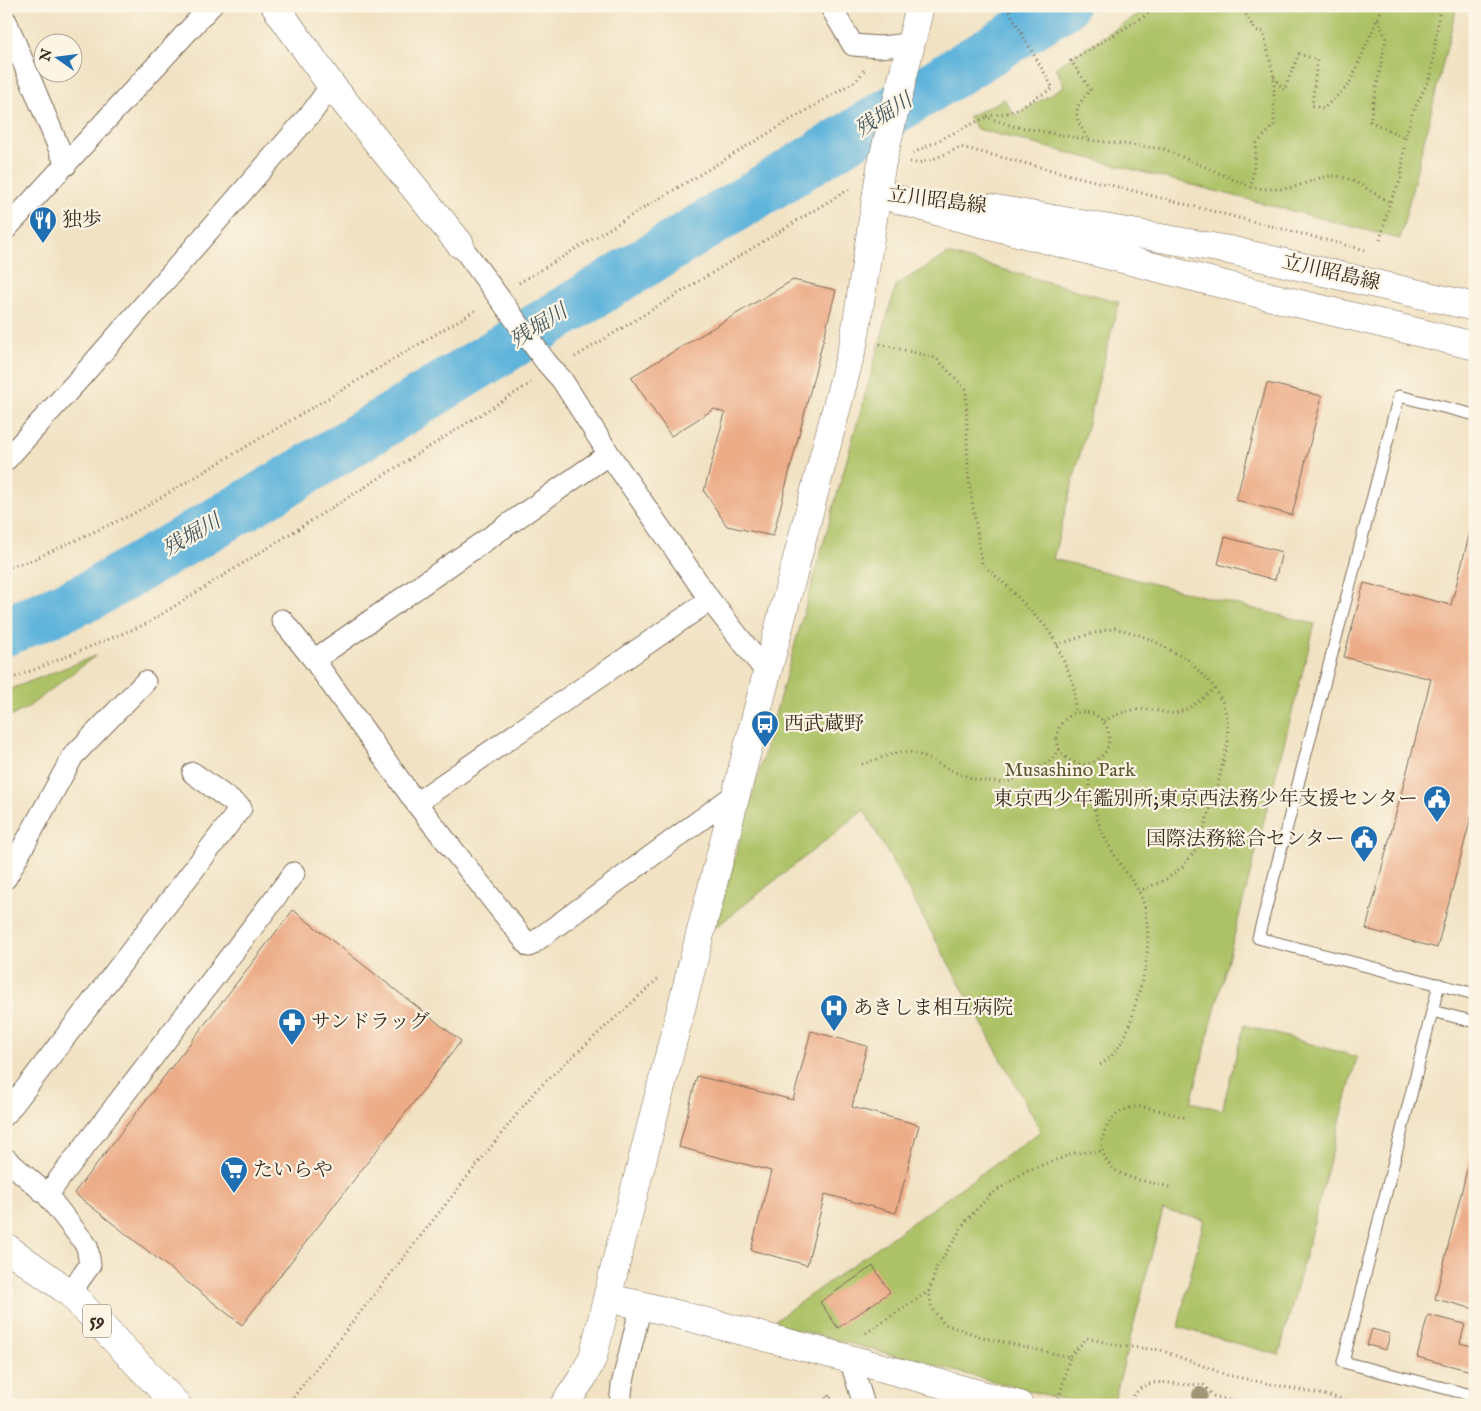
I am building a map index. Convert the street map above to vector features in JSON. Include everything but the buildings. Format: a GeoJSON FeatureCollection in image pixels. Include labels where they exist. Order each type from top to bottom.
{"type":"FeatureCollection","features":[{"type":"Feature","properties":{"kind":"street"},"geometry":{"type":"LineString","coordinates":[[6,229],[211,6]]}},
{"type":"Feature","properties":{"kind":"street"},"geometry":{"type":"LineString","coordinates":[[274,6],[331,85],[460,244],[507,295],[543,370],[562,380],[609,454],[710,600],[767,673]]}},
{"type":"Feature","properties":{"kind":"street"},"geometry":{"type":"LineString","coordinates":[[830,6],[852,45],[909,50]]}},
{"type":"Feature","properties":{"kind":"street"},"geometry":{"type":"LineString","coordinates":[[564,1405],[593,1357],[767,673],[854,341],[909,50],[920,6]]}},
{"type":"Feature","properties":{"kind":"street"},"geometry":{"type":"LineString","coordinates":[[6,21],[66,165]]}},
{"type":"Feature","properties":{"kind":"street"},"geometry":{"type":"LineString","coordinates":[[6,460],[313,111],[331,85]]}},
{"type":"Feature","properties":{"kind":"street","name":"立川昭島線"},"geometry":{"type":"LineString","coordinates":[[887,173],[951,201],[1229,250],[1475,306]]}},
{"type":"Feature","properties":{"kind":"street","name":"立川昭島線"},"geometry":{"type":"LineString","coordinates":[[887,173],[960,217],[1280,300],[1475,346]]}},
{"type":"Feature","properties":{"kind":"street"},"geometry":{"type":"LineString","coordinates":[[314,660],[609,454]]}},
{"type":"Feature","properties":{"kind":"street"},"geometry":{"type":"LineString","coordinates":[[416,803],[710,600]]}},
{"type":"Feature","properties":{"kind":"street"},"geometry":{"type":"LineString","coordinates":[[282,620],[314,660],[416,803],[529,946],[737,793]]}},
{"type":"Feature","properties":{"kind":"street"},"geometry":{"type":"LineString","coordinates":[[6,878],[73,756],[145,682]]}},
{"type":"Feature","properties":{"kind":"street"},"geometry":{"type":"LineString","coordinates":[[6,1114],[241,808],[192,773]]}},
{"type":"Feature","properties":{"kind":"street"},"geometry":{"type":"LineString","coordinates":[[47,1195],[294,872]]}},
{"type":"Feature","properties":{"kind":"street"},"geometry":{"type":"LineString","coordinates":[[6,1159],[47,1195],[87,1246],[90,1265],[70,1293]]}},
{"type":"Feature","properties":{"kind":"street","name":"59"},"geometry":{"type":"LineString","coordinates":[[6,1248],[70,1293],[177,1405]]}},
{"type":"Feature","properties":{"kind":"street"},"geometry":{"type":"LineString","coordinates":[[608,1298],[854,1348],[1019,1405]]}},
{"type":"Feature","properties":{"kind":"street"},"geometry":{"type":"LineString","coordinates":[[620,1405],[622,1385],[641,1305]]}},
{"type":"Feature","properties":{"kind":"street"},"geometry":{"type":"LineString","coordinates":[[854,1348],[864,1405]]}},
{"type":"Feature","properties":{"kind":"lane"},"geometry":{"type":"LineString","coordinates":[[1475,415],[1399,396],[1258,938],[1475,994]]}},
{"type":"Feature","properties":{"kind":"lane"},"geometry":{"type":"LineString","coordinates":[[1439,984],[1343,1362],[1475,1396]]}},
{"type":"Feature","properties":{"kind":"lane"},"geometry":{"type":"LineString","coordinates":[[1432,1011],[1475,1022]]}},
{"type":"Feature","properties":{"kind":"path"},"geometry":{"type":"LineString","coordinates":[[911,154],[986,117],[1017,109],[1053,88],[1006,6]]}},
{"type":"Feature","properties":{"kind":"path"},"geometry":{"type":"LineString","coordinates":[[1089,140],[1077,123],[1077,109],[1083,98],[1091,90],[1071,61],[1161,6]]}},
{"type":"Feature","properties":{"kind":"path"},"geometry":{"type":"LineString","coordinates":[[1241,6],[1255,30],[1263,32],[1274,77],[1274,126],[1257,144],[1251,187]]}},
{"type":"Feature","properties":{"kind":"path"},"geometry":{"type":"LineString","coordinates":[[1274,77],[1284,90],[1300,54],[1317,60],[1312,105],[1323,108],[1349,85],[1383,6]]}},
{"type":"Feature","properties":{"kind":"path"},"geometry":{"type":"LineString","coordinates":[[1380,240],[1390,202],[1401,179],[1405,138],[1412,114],[1431,75],[1440,6]]}},
{"type":"Feature","properties":{"kind":"path"},"geometry":{"type":"LineString","coordinates":[[1378,18],[1386,38],[1370,121],[1405,138]]}},
{"type":"Feature","properties":{"kind":"path"},"geometry":{"type":"LineString","coordinates":[[507,295],[857,80]]}},
{"type":"Feature","properties":{"kind":"path"},"geometry":{"type":"LineString","coordinates":[[986,117],[1013,126],[1089,140],[1164,149],[1251,187],[1265,189],[1288,188],[1322,176],[1340,176],[1390,202]]}},
{"type":"Feature","properties":{"kind":"path"},"geometry":{"type":"LineString","coordinates":[[887,173],[943,155],[961,147],[1366,251]]}},
{"type":"Feature","properties":{"kind":"path"},"geometry":{"type":"LineString","coordinates":[[573,358],[850,188]]}},
{"type":"Feature","properties":{"kind":"path"},"geometry":{"type":"LineString","coordinates":[[6,568],[32,560],[133,514],[480,308]]}},
{"type":"Feature","properties":{"kind":"path"},"geometry":{"type":"LineString","coordinates":[[875,343],[936,358],[966,389],[968,475],[982,564],[1008,587],[1047,628],[1057,645],[1074,685],[1075,713]]}},
{"type":"Feature","properties":{"kind":"path"},"geometry":{"type":"LineString","coordinates":[[6,681],[146,624],[543,370]]}},
{"type":"Feature","properties":{"kind":"path"},"geometry":{"type":"LineString","coordinates":[[1057,645],[1088,634],[1115,628],[1137,634],[1188,660],[1212,684],[1222,701],[1227,717],[1228,741],[1217,788],[1197,848],[1182,867],[1171,876],[1139,890]]}},
{"type":"Feature","properties":{"kind":"path"},"geometry":{"type":"LineString","coordinates":[[1104,721],[1113,715],[1132,710],[1146,709],[1174,713],[1189,707],[1214,689]]}},
{"type":"Feature","properties":{"kind":"path"},"geometry":{"type":"LineString","coordinates":[[1075,713],[1092,713],[1104,721],[1109,732],[1108,749],[1096,762],[1088,765],[1071,762],[1059,749],[1057,741],[1061,723],[1075,713]]}},
{"type":"Feature","properties":{"kind":"path"},"geometry":{"type":"LineString","coordinates":[[862,764],[899,752],[910,752],[977,780],[1006,783],[1040,767],[1053,758],[1059,749]]}},
{"type":"Feature","properties":{"kind":"path"},"geometry":{"type":"LineString","coordinates":[[1088,765],[1088,786],[1097,818],[1110,848],[1139,890],[1145,906],[1149,943],[1147,964],[1130,1026],[1110,1059],[1098,1066]]}},
{"type":"Feature","properties":{"kind":"path"},"geometry":{"type":"LineString","coordinates":[[287,1405],[536,1090],[664,973]]}},
{"type":"Feature","properties":{"kind":"path"},"geometry":{"type":"LineString","coordinates":[[1169,1186],[1118,1173],[1109,1164],[1103,1151],[1102,1136],[1116,1113],[1137,1106],[1187,1118]]}},
{"type":"Feature","properties":{"kind":"path"},"geometry":{"type":"LineString","coordinates":[[854,1348],[928,1291],[937,1267],[966,1220],[990,1195],[1026,1171],[1075,1153],[1103,1151]]}},
{"type":"Feature","properties":{"kind":"path"},"geometry":{"type":"LineString","coordinates":[[928,1291],[932,1309],[944,1324],[985,1338],[1070,1357]]}},
{"type":"Feature","properties":{"kind":"path"},"geometry":{"type":"LineString","coordinates":[[1059,1398],[1070,1357],[1087,1338],[1121,1346],[1160,1350],[1228,1374],[1339,1398],[1357,1405]]}},
{"type":"Feature","properties":{"kind":"path"},"geometry":{"type":"LineString","coordinates":[[1129,1405],[1136,1390],[1144,1385],[1155,1382],[1167,1382],[1192,1386],[1203,1384],[1213,1396],[1249,1405]]}},
{"type":"Feature","properties":{"kind":"green space"},"geometry":{"type":"Polygon","coordinates":[[[1151,6],[1457,6],[1400,239],[977,129],[968,117],[1004,99],[1015,116],[1064,86],[1056,67],[1151,6]]]}},
{"type":"Feature","properties":{"kind":"green space","name":"Musashino Park"},"geometry":{"type":"Polygon","coordinates":[[[948,254],[1119,302],[1053,559],[1315,624],[1191,1102],[1222,1110],[1244,1025],[1357,1057],[1279,1355],[1178,1327],[1204,1220],[1163,1210],[1113,1405],[1084,1405],[771,1323],[1041,1131],[864,810],[715,928],[896,285],[948,254]]]}},
{"type":"Feature","properties":{"kind":"green space"},"geometry":{"type":"Polygon","coordinates":[[[95,656],[27,708],[6,719],[6,691],[95,656]]]}},
{"type":"Feature","properties":{"kind":"waterway","name":"残堀川"},"geometry":{"type":"LineString","coordinates":[[6,631],[89,596],[293,478],[1063,6]]}},
{"type":"Feature","properties":{"kind":"place","name":"独歩"},"geometry":{"type":"Point","coordinates":[43,244]}},
{"type":"Feature","properties":{"kind":"place","name":"西武蔵野"},"geometry":{"type":"Point","coordinates":[765,748]}},
{"type":"Feature","properties":{"kind":"place","name":"東京西少年鑑別所;東京西法務少年支援センター"},"geometry":{"type":"Point","coordinates":[1437,823]}},
{"type":"Feature","properties":{"kind":"place","name":"国際法務総合センター"},"geometry":{"type":"Point","coordinates":[1364,863]}},
{"type":"Feature","properties":{"kind":"place","name":"あきしま相互病院"},"geometry":{"type":"Point","coordinates":[834,1032]}},
{"type":"Feature","properties":{"kind":"place","name":"サンドラッグ"},"geometry":{"type":"Point","coordinates":[292,1046]}},
{"type":"Feature","properties":{"kind":"place","name":"たいらや"},"geometry":{"type":"Point","coordinates":[234,1194]}}]}
